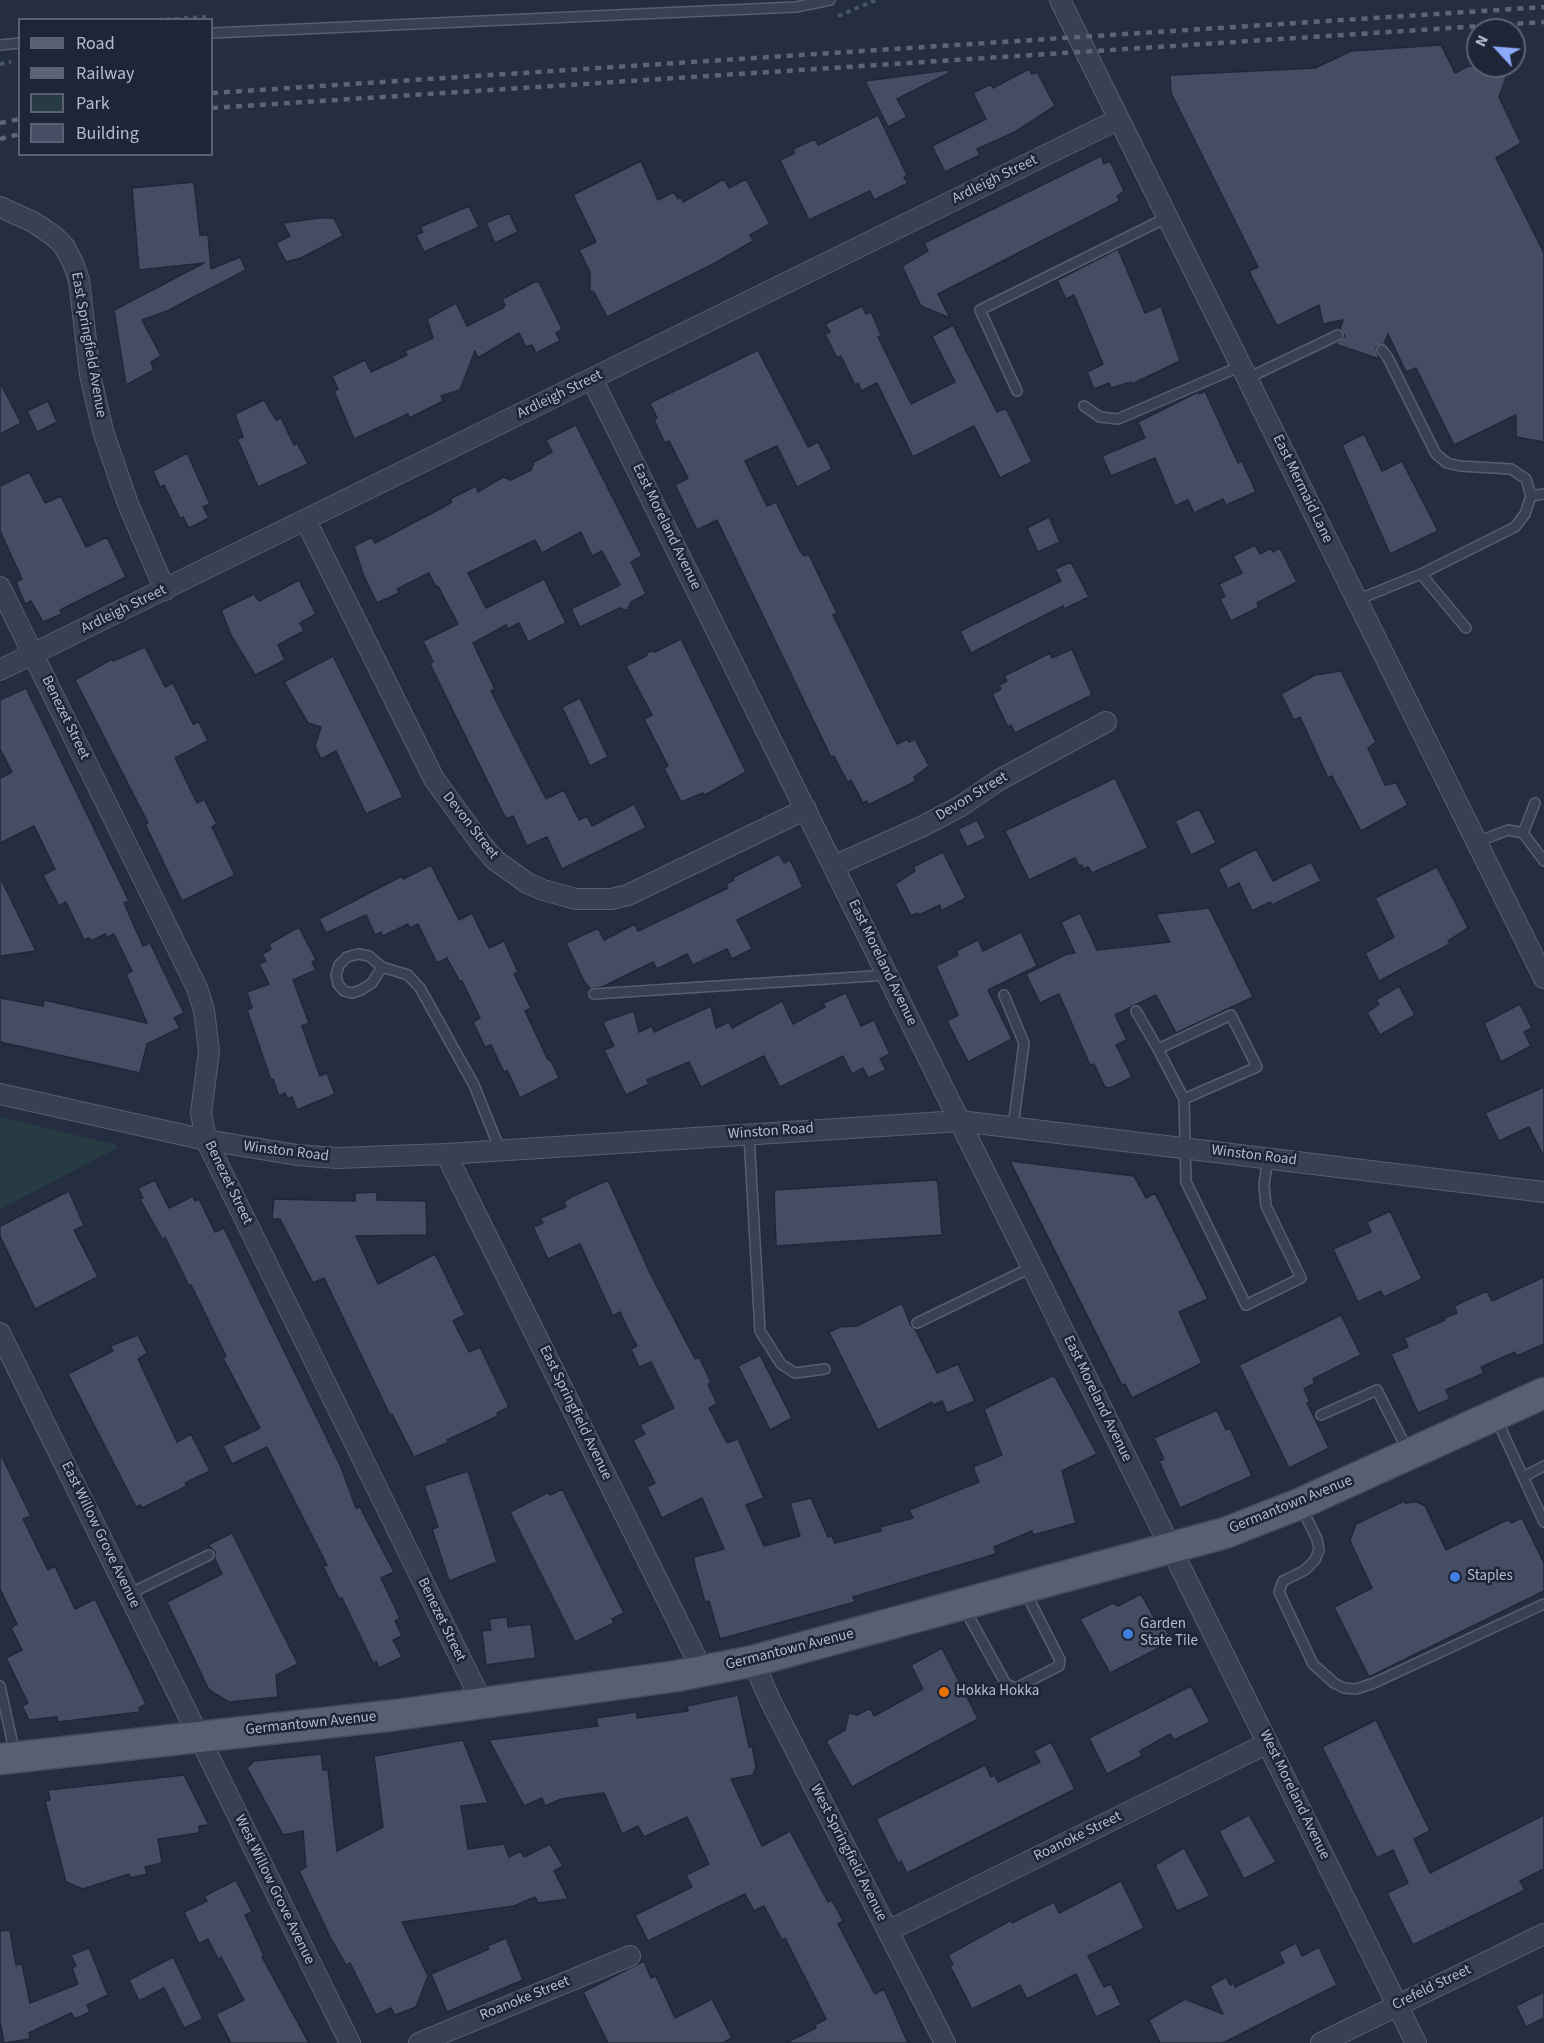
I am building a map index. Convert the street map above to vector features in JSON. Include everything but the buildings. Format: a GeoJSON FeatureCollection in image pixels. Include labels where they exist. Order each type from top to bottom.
{"type":"FeatureCollection","features":[{"type":"Feature","properties":{"kind":"main road","name":"Germantown Avenue"},"geometry":{"type":"LineString","coordinates":[[8,1758],[482,1702],[703,1672],[753,1661],[1225,1533],[1299,1504],[1544,1393]]}},
{"type":"Feature","properties":{"kind":"street","name":"East Mermaid Lane"},"geometry":{"type":"LineString","coordinates":[[1060,0],[1544,978]]}},
{"type":"Feature","properties":{"kind":"street","name":"Ardleigh Street"},"geometry":{"type":"LineString","coordinates":[[0,670],[1119,119]]}},
{"type":"Feature","properties":{"kind":"street","name":"East Springfield Avenue"},"geometry":{"type":"LineString","coordinates":[[0,207],[25,218],[54,236],[64,246],[73,263],[79,280],[90,375],[103,431],[128,504],[165,590]]}},
{"type":"Feature","properties":{"kind":"street","name":"East Moreland Avenue"},"geometry":{"type":"LineString","coordinates":[[592,379],[1170,1547]]}},
{"type":"Feature","properties":{"kind":"street","name":"Devon Street"},"geometry":{"type":"LineString","coordinates":[[306,521],[439,786],[459,817],[495,860],[527,883],[576,899],[611,899],[628,895],[806,809]]}},
{"type":"Feature","properties":{"kind":"street","name":"Benezet Street"},"geometry":{"type":"LineString","coordinates":[[0,587],[197,988],[204,1010],[209,1051],[201,1113],[206,1140],[482,1702]]}},
{"type":"Feature","properties":{"kind":"street","name":"Devon Street"},"geometry":{"type":"LineString","coordinates":[[834,866],[923,826],[961,806],[999,780],[1106,722]]}},
{"type":"Feature","properties":{"kind":"street","name":"Winston Road"},"geometry":{"type":"LineString","coordinates":[[0,1094],[206,1140],[288,1154],[337,1158],[446,1154],[960,1121],[1544,1192]]}},
{"type":"Feature","properties":{"kind":"street","name":"East Springfield Avenue"},"geometry":{"type":"LineString","coordinates":[[446,1154],[703,1672]]}},
{"type":"Feature","properties":{"kind":"street","name":"East Willow Grove Avenue"},"geometry":{"type":"LineString","coordinates":[[0,1333],[198,1737]]}},
{"type":"Feature","properties":{"kind":"street","name":"West Moreland Avenue"},"geometry":{"type":"LineString","coordinates":[[1170,1547],[1416,2043]]}},
{"type":"Feature","properties":{"kind":"street","name":"West Springfield Avenue"},"geometry":{"type":"LineString","coordinates":[[753,1661],[766,1692],[945,2043]]}},
{"type":"Feature","properties":{"kind":"street","name":"West Willow Grove Avenue"},"geometry":{"type":"LineString","coordinates":[[198,1737],[350,2043]]}},
{"type":"Feature","properties":{"kind":"street","name":"Roanoke Street"},"geometry":{"type":"LineString","coordinates":[[888,1931],[1268,1743]]}},
{"type":"Feature","properties":{"kind":"street","name":"Crefeld Street"},"geometry":{"type":"LineString","coordinates":[[1321,2043],[1544,1934]]}},
{"type":"Feature","properties":{"kind":"street","name":"Roanoke Street"},"geometry":{"type":"LineString","coordinates":[[419,2043],[630,1956]]}},
{"type":"Feature","properties":{"kind":"lane"},"geometry":{"type":"LineString","coordinates":[[213,33],[796,7],[830,0]]}},
{"type":"Feature","properties":{"kind":"lane"},"geometry":{"type":"LineString","coordinates":[[0,45],[18,43]]}},
{"type":"Feature","properties":{"kind":"lane"},"geometry":{"type":"LineString","coordinates":[[1017,391],[980,310],[1168,217]]}},
{"type":"Feature","properties":{"kind":"lane"},"geometry":{"type":"LineString","coordinates":[[1084,406],[1101,417],[1118,419],[1338,335]]}},
{"type":"Feature","properties":{"kind":"lane"},"geometry":{"type":"LineString","coordinates":[[1357,600],[1421,574],[1515,527],[1525,514],[1531,496],[1526,479],[1511,469],[1460,466],[1447,463],[1436,454],[1382,350]]}},
{"type":"Feature","properties":{"kind":"lane"},"geometry":{"type":"LineString","coordinates":[[1531,496],[1544,494]]}},
{"type":"Feature","properties":{"kind":"lane"},"geometry":{"type":"LineString","coordinates":[[1421,574],[1466,628]]}},
{"type":"Feature","properties":{"kind":"lane"},"geometry":{"type":"LineString","coordinates":[[1523,833],[1535,803]]}},
{"type":"Feature","properties":{"kind":"lane"},"geometry":{"type":"LineString","coordinates":[[1477,842],[1508,830],[1523,833],[1544,861]]}},
{"type":"Feature","properties":{"kind":"lane"},"geometry":{"type":"LineString","coordinates":[[382,967],[372,983],[361,990],[352,993],[344,991],[338,984],[336,975],[339,965],[347,957],[358,954],[369,956],[382,967],[408,975],[420,988],[474,1085],[500,1150]]}},
{"type":"Feature","properties":{"kind":"lane"},"geometry":{"type":"LineString","coordinates":[[594,994],[888,975]]}},
{"type":"Feature","properties":{"kind":"lane"},"geometry":{"type":"LineString","coordinates":[[1004,995],[1024,1042],[1013,1126]]}},
{"type":"Feature","properties":{"kind":"lane"},"geometry":{"type":"LineString","coordinates":[[1136,1011],[1184,1099],[1184,1171],[1190,1193],[1246,1305],[1301,1278],[1266,1206],[1264,1183],[1268,1158]]}},
{"type":"Feature","properties":{"kind":"lane"},"geometry":{"type":"LineString","coordinates":[[1158,1049],[1231,1015],[1257,1067],[1184,1099]]}},
{"type":"Feature","properties":{"kind":"lane"},"geometry":{"type":"LineString","coordinates":[[749,1134],[760,1331],[781,1364],[795,1372],[825,1369]]}},
{"type":"Feature","properties":{"kind":"lane"},"geometry":{"type":"LineString","coordinates":[[917,1323],[1032,1266]]}},
{"type":"Feature","properties":{"kind":"lane"},"geometry":{"type":"LineString","coordinates":[[1321,1415],[1377,1390],[1409,1454]]}},
{"type":"Feature","properties":{"kind":"lane"},"geometry":{"type":"LineString","coordinates":[[1494,1415],[1544,1522]]}},
{"type":"Feature","properties":{"kind":"lane"},"geometry":{"type":"LineString","coordinates":[[1523,1477],[1544,1466]]}},
{"type":"Feature","properties":{"kind":"lane"},"geometry":{"type":"LineString","coordinates":[[1299,1504],[1317,1539],[1319,1550],[1305,1570],[1283,1581],[1279,1592],[1313,1664],[1334,1683],[1344,1688],[1356,1689],[1374,1683],[1544,1604]]}},
{"type":"Feature","properties":{"kind":"lane"},"geometry":{"type":"LineString","coordinates":[[129,1594],[209,1555]]}},
{"type":"Feature","properties":{"kind":"lane"},"geometry":{"type":"LineString","coordinates":[[962,1605],[1006,1684],[1016,1688],[1059,1666],[1060,1660],[1023,1588]]}},
{"type":"Feature","properties":{"kind":"lane"},"geometry":{"type":"LineString","coordinates":[[0,1686],[8,1758]]}},
{"type":"Feature","properties":{"kind":"green space"},"geometry":{"type":"Polygon","coordinates":[[[0,1117],[117,1145],[117,1148],[0,1209],[0,1117]]]}},
{"type":"Feature","properties":{"kind":"railway"},"geometry":{"type":"LineString","coordinates":[[213,93],[1544,7]]}},
{"type":"Feature","properties":{"kind":"railway"},"geometry":{"type":"LineString","coordinates":[[213,108],[1544,22]]}},
{"type":"Feature","properties":{"kind":"railway"},"geometry":{"type":"LineString","coordinates":[[0,123],[18,119]]}},
{"type":"Feature","properties":{"kind":"railway"},"geometry":{"type":"LineString","coordinates":[[0,139],[18,134]]}},
{"type":"Feature","properties":{"kind":"place","name":"Staples"},"geometry":{"type":"Point","coordinates":[1455,1577]}},
{"type":"Feature","properties":{"kind":"place","name":"Garden State Tile"},"geometry":{"type":"Point","coordinates":[1128,1634]}},
{"type":"Feature","properties":{"kind":"place","name":"Hokka Hokka"},"geometry":{"type":"Point","coordinates":[944,1692]}}]}
